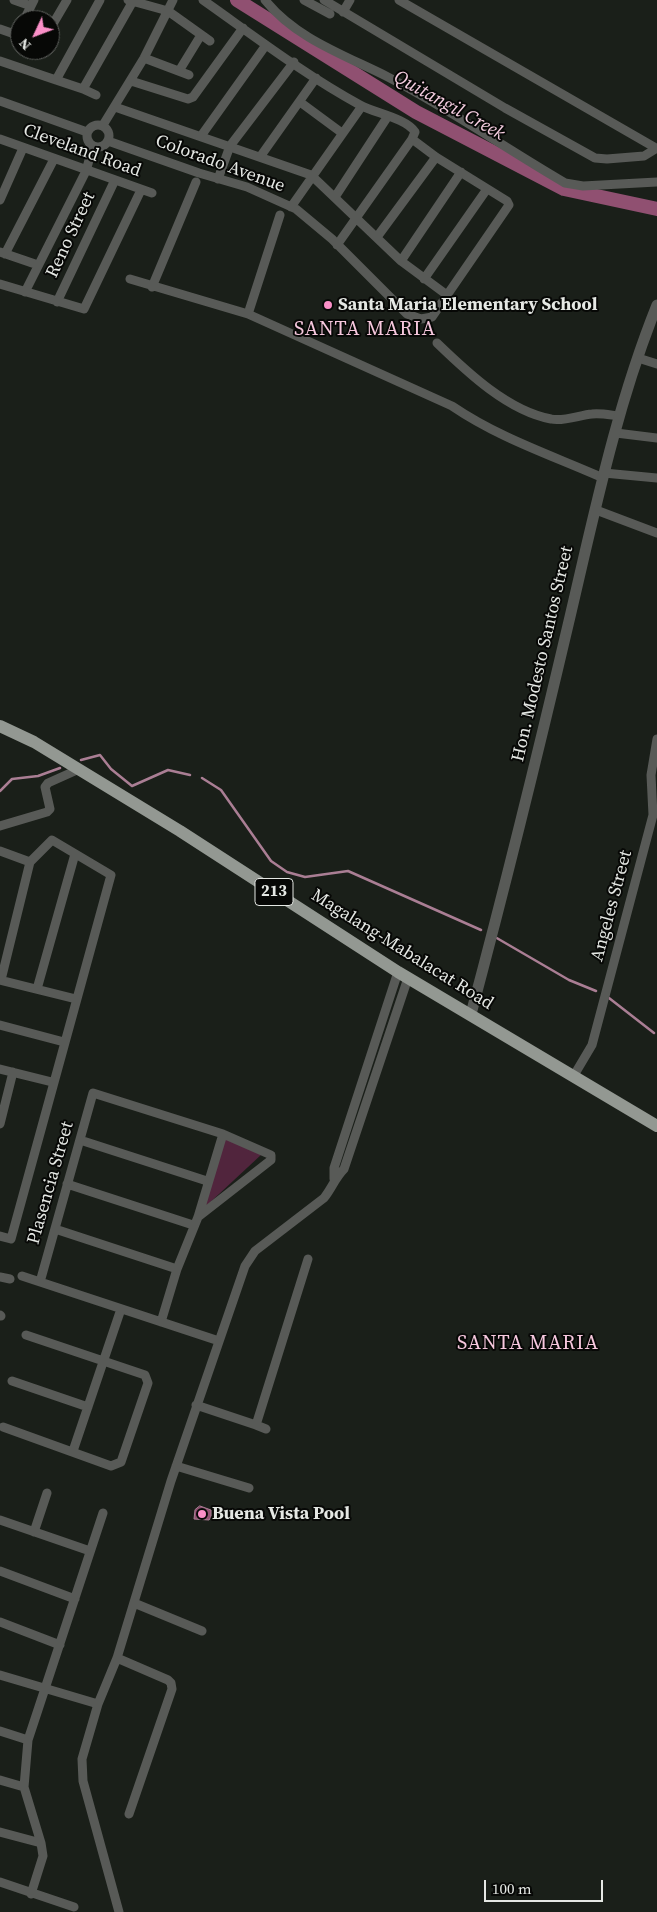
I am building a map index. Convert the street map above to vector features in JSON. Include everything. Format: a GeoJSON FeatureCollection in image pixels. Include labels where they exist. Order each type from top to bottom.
{"type":"FeatureCollection","features":[{"type":"Feature","properties":{"kind":"main road","name":"Magalang-Mabalacat Road"},"geometry":{"type":"LineString","coordinates":[[0,726],[34,742],[77,770],[180,831],[403,975],[657,1126]]}},
{"type":"Feature","properties":{"kind":"street"},"geometry":{"type":"LineString","coordinates":[[14,0],[33,3]]}},
{"type":"Feature","properties":{"kind":"street"},"geometry":{"type":"LineString","coordinates":[[60,12],[67,0]]}},
{"type":"Feature","properties":{"kind":"street"},"geometry":{"type":"LineString","coordinates":[[56,80],[100,0]]}},
{"type":"Feature","properties":{"kind":"street"},"geometry":{"type":"LineString","coordinates":[[103,126],[144,58],[173,0]]}},
{"type":"Feature","properties":{"kind":"street"},"geometry":{"type":"LineString","coordinates":[[203,0],[316,78],[362,106],[388,116],[412,128],[415,132],[412,139],[337,245]]}},
{"type":"Feature","properties":{"kind":"street"},"geometry":{"type":"LineString","coordinates":[[265,0],[282,17],[336,54],[386,76],[565,183],[583,186],[657,182]]}},
{"type":"Feature","properties":{"kind":"street"},"geometry":{"type":"LineString","coordinates":[[304,0],[330,14]]}},
{"type":"Feature","properties":{"kind":"street"},"geometry":{"type":"LineString","coordinates":[[324,0],[595,158],[644,156],[657,148],[399,0]]}},
{"type":"Feature","properties":{"kind":"street"},"geometry":{"type":"LineString","coordinates":[[343,12],[350,0]]}},
{"type":"Feature","properties":{"kind":"street"},"geometry":{"type":"LineString","coordinates":[[83,90],[130,1],[168,11],[210,41]]}},
{"type":"Feature","properties":{"kind":"street"},"geometry":{"type":"LineString","coordinates":[[130,81],[188,99],[194,97],[242,28]]}},
{"type":"Feature","properties":{"kind":"street"},"geometry":{"type":"LineString","coordinates":[[179,71],[201,35]]}},
{"type":"Feature","properties":{"kind":"street"},"geometry":{"type":"LineString","coordinates":[[201,136],[266,45]]}},
{"type":"Feature","properties":{"kind":"street"},"geometry":{"type":"LineString","coordinates":[[144,58],[189,74]]}},
{"type":"Feature","properties":{"kind":"street"},"geometry":{"type":"LineString","coordinates":[[0,61],[96,95]]}},
{"type":"Feature","properties":{"kind":"street"},"geometry":{"type":"LineString","coordinates":[[218,179],[230,146],[294,62]]}},
{"type":"Feature","properties":{"kind":"street"},"geometry":{"type":"LineString","coordinates":[[260,157],[316,78]]}},
{"type":"Feature","properties":{"kind":"street"},"geometry":{"type":"LineString","coordinates":[[0,101],[87,132]]}},
{"type":"Feature","properties":{"kind":"street"},"geometry":{"type":"LineString","coordinates":[[300,102],[342,133]]}},
{"type":"Feature","properties":{"kind":"street"},"geometry":{"type":"LineString","coordinates":[[291,207],[362,106]]}},
{"type":"Feature","properties":{"kind":"street"},"geometry":{"type":"LineString","coordinates":[[116,107],[312,175],[358,217],[401,261],[447,295],[509,205],[507,201],[436,157],[412,139]]}},
{"type":"Feature","properties":{"kind":"street"},"geometry":{"type":"LineString","coordinates":[[334,197],[388,116]]}},
{"type":"Feature","properties":{"kind":"street"},"geometry":{"type":"LineString","coordinates":[[97,124],[103,126],[110,135],[108,141],[104,146],[93,146],[87,140],[87,132],[90,127],[97,124]]}},
{"type":"Feature","properties":{"kind":"street","name":"Cleveland Road"},"geometry":{"type":"LineString","coordinates":[[0,139],[114,182],[152,193]]}},
{"type":"Feature","properties":{"kind":"street","name":"Colorado Avenue"},"geometry":{"type":"LineString","coordinates":[[108,141],[218,179],[247,187],[291,207],[311,221],[407,314],[421,319],[432,317],[447,295]]}},
{"type":"Feature","properties":{"kind":"street"},"geometry":{"type":"LineString","coordinates":[[25,292],[86,171],[93,146]]}},
{"type":"Feature","properties":{"kind":"street"},"geometry":{"type":"LineString","coordinates":[[0,200],[23,148]]}},
{"type":"Feature","properties":{"kind":"street"},"geometry":{"type":"LineString","coordinates":[[377,237],[436,157]]}},
{"type":"Feature","properties":{"kind":"street"},"geometry":{"type":"LineString","coordinates":[[38,265],[3,253],[54,159]]}},
{"type":"Feature","properties":{"kind":"street"},"geometry":{"type":"LineString","coordinates":[[401,261],[461,172]]}},
{"type":"Feature","properties":{"kind":"street","name":"Reno Street"},"geometry":{"type":"LineString","coordinates":[[57,302],[114,182]]}},
{"type":"Feature","properties":{"kind":"street"},"geometry":{"type":"LineString","coordinates":[[152,287],[196,182]]}},
{"type":"Feature","properties":{"kind":"street"},"geometry":{"type":"LineString","coordinates":[[424,279],[487,189]]}},
{"type":"Feature","properties":{"kind":"street"},"geometry":{"type":"LineString","coordinates":[[0,284],[84,309],[141,190]]}},
{"type":"Feature","properties":{"kind":"street"},"geometry":{"type":"LineString","coordinates":[[248,314],[280,215]]}},
{"type":"Feature","properties":{"kind":"street"},"geometry":{"type":"LineString","coordinates":[[130,279],[152,287],[210,301],[248,314],[452,406],[500,435],[604,475],[657,478]]}},
{"type":"Feature","properties":{"kind":"street","name":"Hon. Modesto Santos Street"},"geometry":{"type":"LineString","coordinates":[[471,1014],[532,780],[619,416],[657,305]]}},
{"type":"Feature","properties":{"kind":"street"},"geometry":{"type":"LineString","coordinates":[[438,343],[469,374],[493,392],[533,413],[552,420],[595,414],[619,416]]}},
{"type":"Feature","properties":{"kind":"street"},"geometry":{"type":"LineString","coordinates":[[638,358],[657,364]]}},
{"type":"Feature","properties":{"kind":"street"},"geometry":{"type":"LineString","coordinates":[[616,432],[657,438]]}},
{"type":"Feature","properties":{"kind":"street"},"geometry":{"type":"LineString","coordinates":[[596,510],[657,533]]}},
{"type":"Feature","properties":{"kind":"street","name":"Angeles Street"},"geometry":{"type":"LineString","coordinates":[[573,1077],[592,1045],[653,816],[651,775],[657,738]]}},
{"type":"Feature","properties":{"kind":"street"},"geometry":{"type":"LineString","coordinates":[[0,826],[47,812],[50,809],[45,787],[48,782],[77,770]]}},
{"type":"Feature","properties":{"kind":"street"},"geometry":{"type":"LineString","coordinates":[[0,1236],[11,1239],[52,1082],[64,1042],[111,875],[52,840],[30,862],[0,980],[76,999]]}},
{"type":"Feature","properties":{"kind":"street"},"geometry":{"type":"LineString","coordinates":[[0,851],[30,862]]}},
{"type":"Feature","properties":{"kind":"street"},"geometry":{"type":"LineString","coordinates":[[36,989],[75,854]]}},
{"type":"Feature","properties":{"kind":"street"},"geometry":{"type":"LineString","coordinates":[[118,1912],[83,1781],[82,1759],[98,1704],[117,1658],[176,1466],[249,1258],[324,1198],[330,1190],[334,1179],[334,1168],[393,989],[403,975]]}},
{"type":"Feature","properties":{"kind":"street"},"geometry":{"type":"LineString","coordinates":[[334,1179],[344,1169],[403,993],[403,975]]}},
{"type":"Feature","properties":{"kind":"street"},"geometry":{"type":"LineString","coordinates":[[393,989],[403,993]]}},
{"type":"Feature","properties":{"kind":"street"},"geometry":{"type":"LineString","coordinates":[[0,1025],[64,1042]]}},
{"type":"Feature","properties":{"kind":"street"},"geometry":{"type":"LineString","coordinates":[[0,1069],[52,1082]]}},
{"type":"Feature","properties":{"kind":"street"},"geometry":{"type":"LineString","coordinates":[[0,1124],[14,1072]]}},
{"type":"Feature","properties":{"kind":"street","name":"Plasencia Street"},"geometry":{"type":"LineString","coordinates":[[40,1282],[93,1093],[223,1134]]}},
{"type":"Feature","properties":{"kind":"street"},"geometry":{"type":"LineString","coordinates":[[161,1322],[193,1225],[198,1216],[207,1181],[223,1134],[269,1152],[272,1158],[198,1216]]}},
{"type":"Feature","properties":{"kind":"street"},"geometry":{"type":"LineString","coordinates":[[80,1140],[207,1181]]}},
{"type":"Feature","properties":{"kind":"street"},"geometry":{"type":"LineString","coordinates":[[67,1184],[193,1225]]}},
{"type":"Feature","properties":{"kind":"street"},"geometry":{"type":"LineString","coordinates":[[55,1229],[178,1269]]}},
{"type":"Feature","properties":{"kind":"street"},"geometry":{"type":"LineString","coordinates":[[256,1425],[308,1259]]}},
{"type":"Feature","properties":{"kind":"street"},"geometry":{"type":"LineString","coordinates":[[22,1276],[219,1341]]}},
{"type":"Feature","properties":{"kind":"street"},"geometry":{"type":"LineString","coordinates":[[0,1277],[10,1279]]}},
{"type":"Feature","properties":{"kind":"street"},"geometry":{"type":"LineString","coordinates":[[73,1451],[121,1309]]}},
{"type":"Feature","properties":{"kind":"street"},"geometry":{"type":"LineString","coordinates":[[3,1427],[111,1466],[121,1462],[148,1378],[145,1375],[26,1335]]}},
{"type":"Feature","properties":{"kind":"street"},"geometry":{"type":"LineString","coordinates":[[12,1381],[88,1407]]}},
{"type":"Feature","properties":{"kind":"street"},"geometry":{"type":"LineString","coordinates":[[196,1406],[266,1429]]}},
{"type":"Feature","properties":{"kind":"street"},"geometry":{"type":"LineString","coordinates":[[176,1466],[248,1488]]}},
{"type":"Feature","properties":{"kind":"street"},"geometry":{"type":"LineString","coordinates":[[34,1532],[48,1494]]}},
{"type":"Feature","properties":{"kind":"street"},"geometry":{"type":"LineString","coordinates":[[31,1894],[43,1856],[41,1843],[24,1787],[28,1740],[103,1513]]}},
{"type":"Feature","properties":{"kind":"street"},"geometry":{"type":"LineString","coordinates":[[0,1520],[90,1551]]}},
{"type":"Feature","properties":{"kind":"street"},"geometry":{"type":"LineString","coordinates":[[0,1571],[75,1599]]}},
{"type":"Feature","properties":{"kind":"street"},"geometry":{"type":"LineString","coordinates":[[134,1603],[202,1631]]}},
{"type":"Feature","properties":{"kind":"street"},"geometry":{"type":"LineString","coordinates":[[0,1622],[60,1645]]}},
{"type":"Feature","properties":{"kind":"street"},"geometry":{"type":"LineString","coordinates":[[117,1658],[168,1680],[171,1683],[172,1689],[129,1814]]}},
{"type":"Feature","properties":{"kind":"street"},"geometry":{"type":"LineString","coordinates":[[0,1675],[98,1704]]}},
{"type":"Feature","properties":{"kind":"street"},"geometry":{"type":"LineString","coordinates":[[0,1731],[28,1740]]}},
{"type":"Feature","properties":{"kind":"street"},"geometry":{"type":"LineString","coordinates":[[0,1780],[24,1787]]}},
{"type":"Feature","properties":{"kind":"street"},"geometry":{"type":"LineString","coordinates":[[0,1832],[41,1843]]}},
{"type":"Feature","properties":{"kind":"street"},"geometry":{"type":"LineString","coordinates":[[0,1882],[74,1907]]}},
{"type":"Feature","properties":{"kind":"shaded area"},"geometry":{"type":"Polygon","coordinates":[[[225,1139],[262,1154],[204,1208],[225,1139]]]}},
{"type":"Feature","properties":{"kind":"shaded area","name":"Buena Vista Pool"},"geometry":{"type":"Polygon","coordinates":[[[200,1506],[211,1510],[209,1520],[194,1519],[195,1510],[200,1506]]]}},
{"type":"Feature","properties":{"kind":"waterway","name":"Quitangil Creek"},"geometry":{"type":"LineString","coordinates":[[237,0],[416,112],[564,189],[657,209]]}},
{"type":"Feature","properties":{"kind":"waterway"},"geometry":{"type":"LineString","coordinates":[[81,760],[100,755],[111,769],[132,786],[168,770],[190,775]]}},
{"type":"Feature","properties":{"kind":"waterway"},"geometry":{"type":"LineString","coordinates":[[0,791],[12,779],[38,776],[60,768]]}},
{"type":"Feature","properties":{"kind":"waterway"},"geometry":{"type":"LineString","coordinates":[[202,778],[221,790],[271,861],[287,872],[305,877],[348,871],[481,930]]}},
{"type":"Feature","properties":{"kind":"waterway"},"geometry":{"type":"LineString","coordinates":[[495,937],[569,980],[596,991]]}},
{"type":"Feature","properties":{"kind":"waterway"},"geometry":{"type":"LineString","coordinates":[[609,998],[654,1033]]}},
{"type":"Feature","properties":{"kind":"place","name":"Santa Maria Elementary School"},"geometry":{"type":"Point","coordinates":[328,305]}},
{"type":"Feature","properties":{"kind":"place","name":"Buena Vista Pool"},"geometry":{"type":"Point","coordinates":[202,1514]}},
{"type":"Feature","properties":{"kind":"district","name":"SANTA MARIA"},"geometry":{"type":"Point","coordinates":[365,330]}},
{"type":"Feature","properties":{"kind":"district","name":"SANTA MARIA"},"geometry":{"type":"Point","coordinates":[528,1344]}}]}
